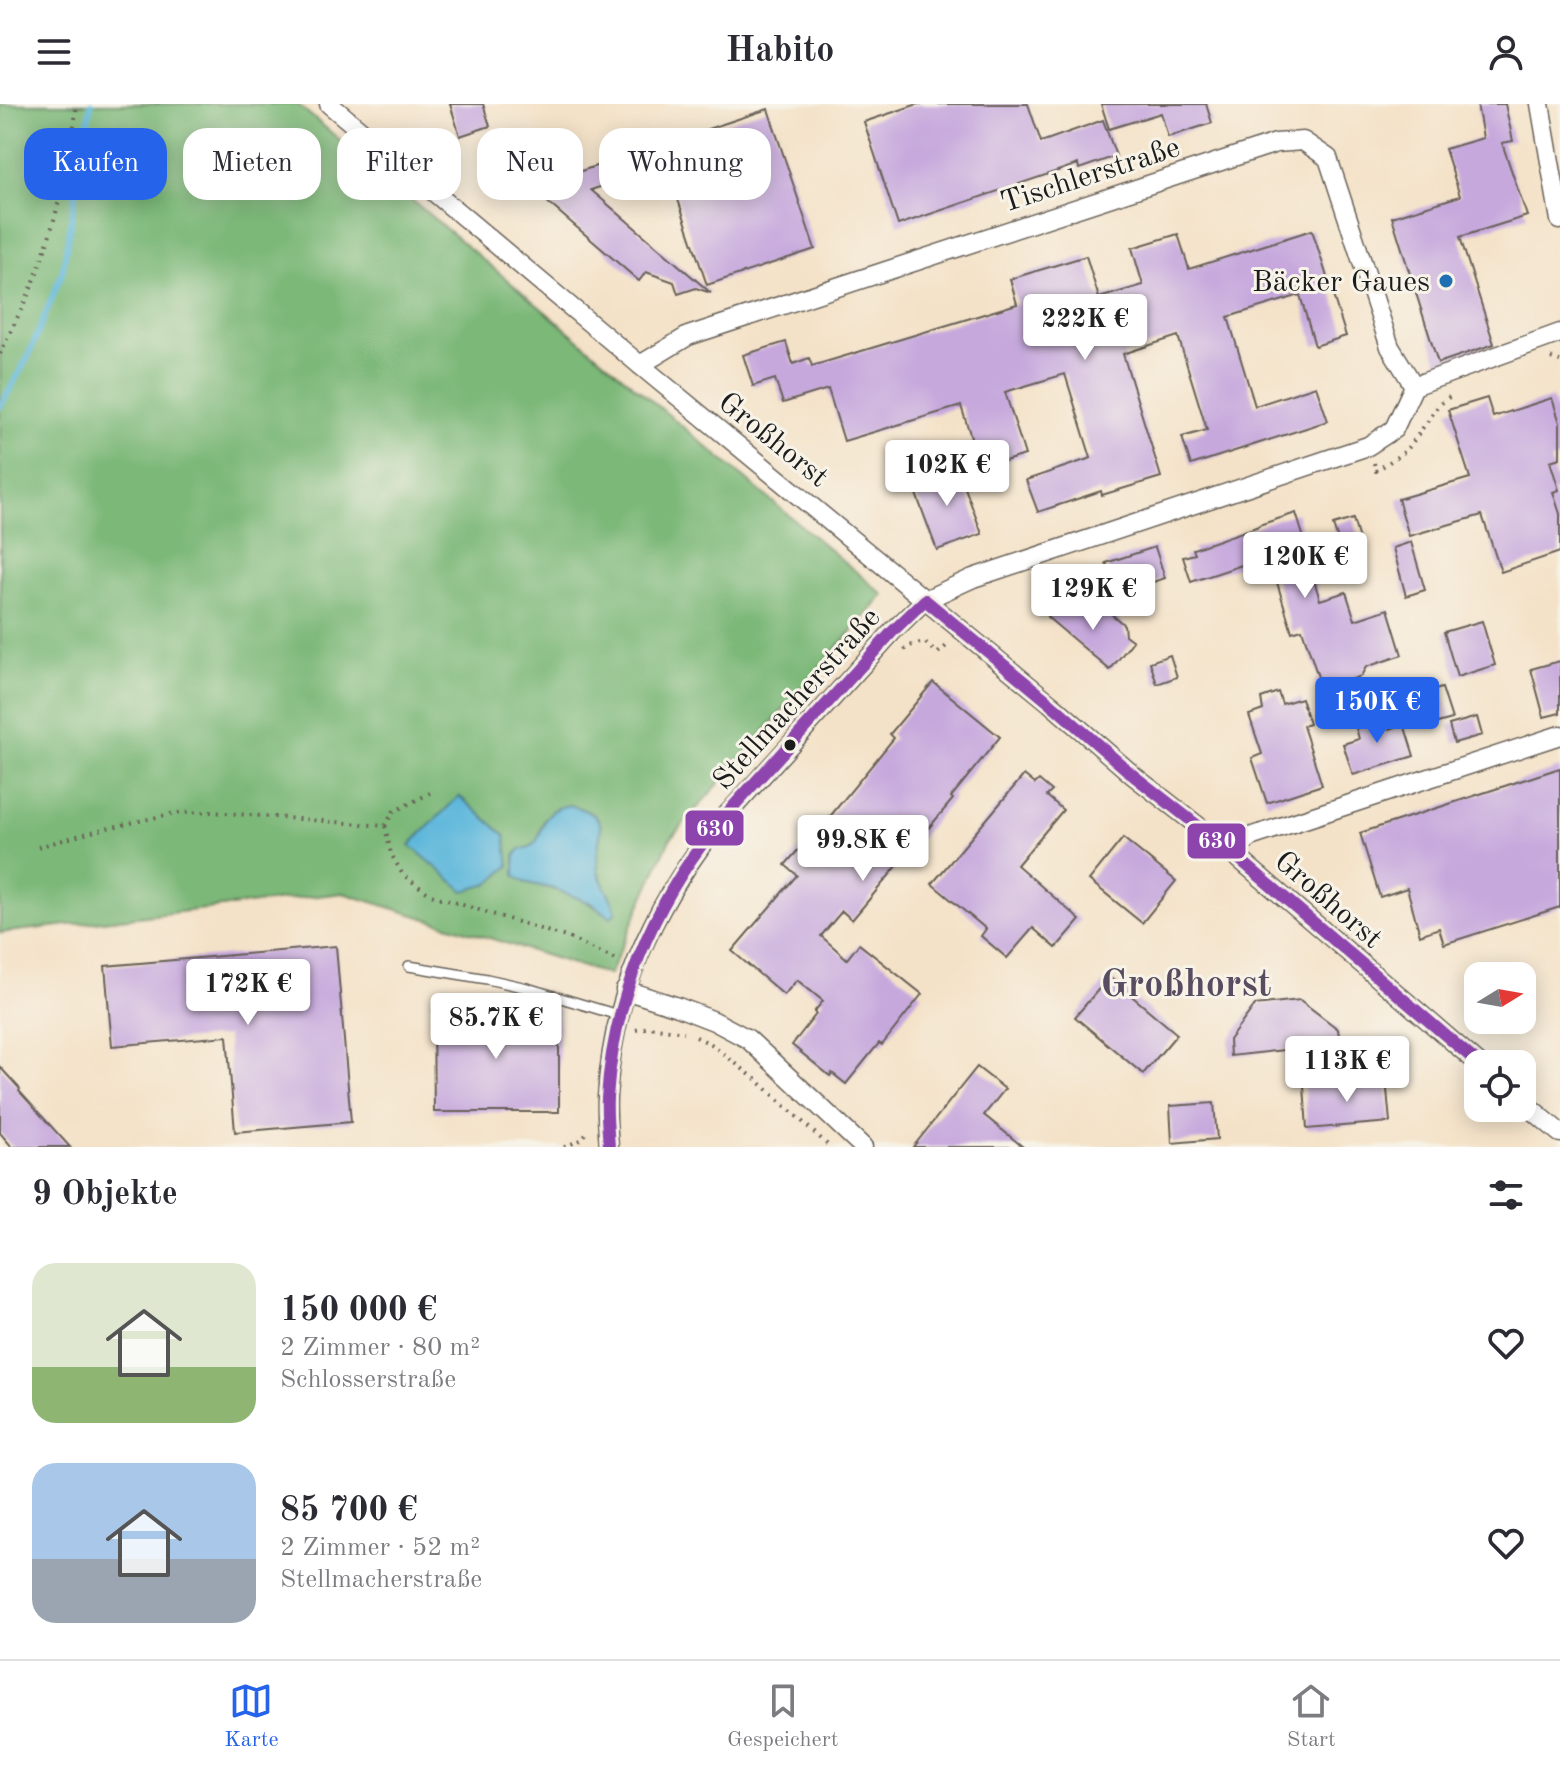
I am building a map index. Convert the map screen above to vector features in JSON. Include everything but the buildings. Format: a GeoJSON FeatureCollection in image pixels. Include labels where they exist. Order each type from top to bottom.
{"type":"FeatureCollection","features":[{"type":"Feature","properties":{"kind":"street","name":"Großhorst"},"geometry":{"type":"LineString","coordinates":[[329,104],[1134,776],[1230,851],[1464,1051]]}},
{"type":"Feature","properties":{"kind":"street"},"geometry":{"type":"LineString","coordinates":[[1540,104],[1560,220]]}},
{"type":"Feature","properties":{"kind":"street","name":"Tischlerstraße"},"geometry":{"type":"LineString","coordinates":[[640,365],[688,336],[1276,143],[1303,141],[1328,158],[1390,347],[1414,386]]}},
{"type":"Feature","properties":{"kind":"street"},"geometry":{"type":"LineString","coordinates":[[925,600],[973,578],[1368,446],[1394,429],[1414,386],[1560,333]]}},
{"type":"Feature","properties":{"kind":"street","name":"Stellmacherstraße"},"geometry":{"type":"LineString","coordinates":[[609,1147],[607,1100],[618,1015],[634,992],[634,966],[671,890],[713,830],[893,631],[925,600]]}},
{"type":"Feature","properties":{"kind":"street"},"geometry":{"type":"LineString","coordinates":[[1230,851],[1253,836],[1560,735]]}},
{"type":"Feature","properties":{"kind":"street"},"geometry":{"type":"LineString","coordinates":[[634,992],[714,1021],[748,1039],[863,1147]]}},
{"type":"Feature","properties":{"kind":"street"},"geometry":{"type":"LineString","coordinates":[[1536,1113],[1560,1133]]}},
{"type":"Feature","properties":{"kind":"lane"},"geometry":{"type":"LineString","coordinates":[[409,966],[527,988],[618,1015]]}},
{"type":"Feature","properties":{"kind":"path"},"geometry":{"type":"LineString","coordinates":[[0,354],[32,285],[56,210],[71,148],[77,104]]}},
{"type":"Feature","properties":{"kind":"path"},"geometry":{"type":"LineString","coordinates":[[1549,357],[1560,361]]}},
{"type":"Feature","properties":{"kind":"path"},"geometry":{"type":"LineString","coordinates":[[1368,446],[1376,471],[1407,450],[1439,405],[1456,391]]}},
{"type":"Feature","properties":{"kind":"path"},"geometry":{"type":"LineString","coordinates":[[899,654],[909,646],[924,642],[938,653],[962,630]]}},
{"type":"Feature","properties":{"kind":"path"},"geometry":{"type":"LineString","coordinates":[[430,793],[393,812],[385,826],[391,854],[403,875],[431,895],[569,938],[634,966]]}},
{"type":"Feature","properties":{"kind":"path"},"geometry":{"type":"LineString","coordinates":[[38,847],[175,813],[212,812],[385,826]]}},
{"type":"Feature","properties":{"kind":"path"},"geometry":{"type":"LineString","coordinates":[[634,992],[634,1042]]}},
{"type":"Feature","properties":{"kind":"path"},"geometry":{"type":"LineString","coordinates":[[636,1030],[649,1027],[686,1033],[711,1044],[758,1081],[830,1147]]}},
{"type":"Feature","properties":{"kind":"green space"},"geometry":{"type":"Polygon","coordinates":[[[0,104],[297,104],[337,137],[337,200],[412,200],[884,595],[670,839],[609,975],[343,893],[0,933],[0,104]],[[569,805],[553,811],[546,817],[534,844],[520,849],[524,882],[575,896],[601,911],[605,892],[597,862],[600,825],[592,814],[569,805]]]}},
{"type":"Feature","properties":{"kind":"water"},"geometry":{"type":"Polygon","coordinates":[[[459,796],[505,835],[509,866],[489,884],[464,891],[410,845],[459,796]]]}},
{"type":"Feature","properties":{"kind":"water"},"geometry":{"type":"Polygon","coordinates":[[[569,805],[585,810],[600,823],[598,870],[616,912],[611,917],[591,903],[524,882],[515,876],[515,856],[520,849],[535,843],[549,814],[569,805]]]}},
{"type":"Feature","properties":{"kind":"waterway"},"geometry":{"type":"LineString","coordinates":[[0,407],[28,357],[62,273],[91,104]]}},
{"type":"Feature","properties":{"kind":"transit line","name":"630"},"geometry":{"type":"LineString","coordinates":[[609,1147],[607,1098],[618,1026],[639,956],[672,890],[691,859],[730,810],[925,600],[1134,776],[1230,851],[1464,1051]]}},
{"type":"Feature","properties":{"kind":"place","name":"Bäcker Gaues"},"geometry":{"type":"Point","coordinates":[1446,281]}},
{"type":"Feature","properties":{"kind":"district","name":"Großhorst"},"geometry":{"type":"Point","coordinates":[1186,983]}}]}
